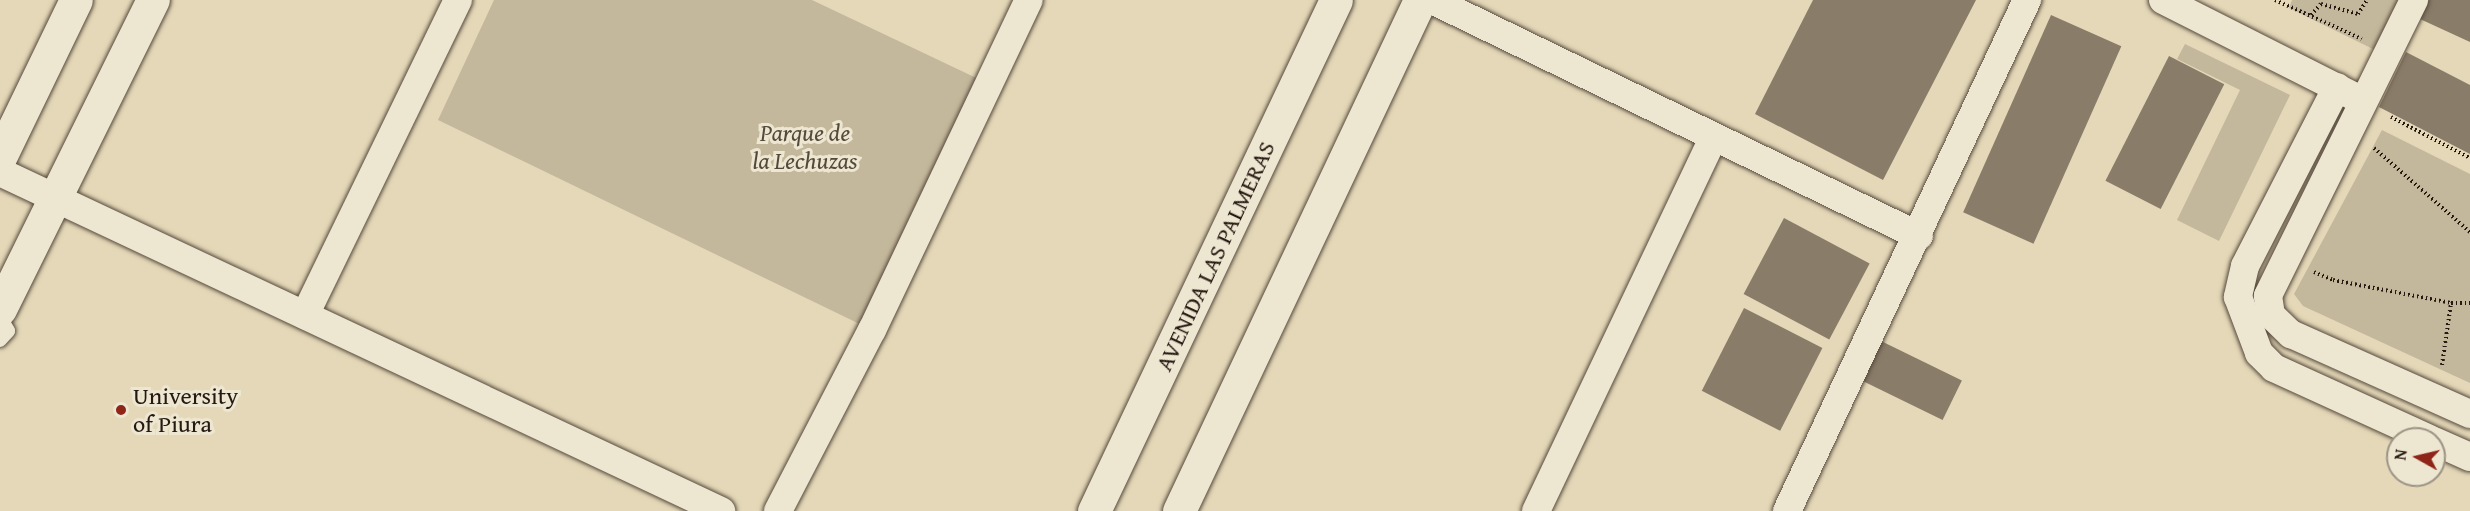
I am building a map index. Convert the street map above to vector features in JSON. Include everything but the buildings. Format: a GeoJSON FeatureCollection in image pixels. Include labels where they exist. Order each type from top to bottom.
{"type":"FeatureCollection","features":[{"type":"Feature","properties":{"kind":"street"},"geometry":{"type":"LineString","coordinates":[[0,157],[76,0]]}},
{"type":"Feature","properties":{"kind":"street"},"geometry":{"type":"LineString","coordinates":[[0,309],[58,199],[153,0]]}},
{"type":"Feature","properties":{"kind":"street"},"geometry":{"type":"LineString","coordinates":[[305,315],[458,0]]}},
{"type":"Feature","properties":{"kind":"street"},"geometry":{"type":"LineString","coordinates":[[778,511],[872,330],[1029,0]]}},
{"type":"Feature","properties":{"kind":"street","name":"AVENIDA LAS PALMERAS"},"geometry":{"type":"LineString","coordinates":[[1094,511],[1336,0]]}},
{"type":"Feature","properties":{"kind":"street"},"geometry":{"type":"LineString","coordinates":[[1179,511],[1420,0]]}},
{"type":"Feature","properties":{"kind":"street"},"geometry":{"type":"LineString","coordinates":[[1432,0],[1713,139],[1919,236]]}},
{"type":"Feature","properties":{"kind":"street"},"geometry":{"type":"LineString","coordinates":[[1787,511],[1919,236],[2027,0]]}},
{"type":"Feature","properties":{"kind":"street"},"geometry":{"type":"LineString","coordinates":[[2163,0],[2362,101]]}},
{"type":"Feature","properties":{"kind":"street"},"geometry":{"type":"LineString","coordinates":[[2414,0],[2362,101],[2268,296],[2271,315],[2290,334],[2470,414]]}},
{"type":"Feature","properties":{"kind":"street"},"geometry":{"type":"LineString","coordinates":[[2337,87],[2245,266],[2238,297],[2259,352],[2274,368],[2404,427]]}},
{"type":"Feature","properties":{"kind":"street"},"geometry":{"type":"LineString","coordinates":[[1536,511],[1713,139]]}},
{"type":"Feature","properties":{"kind":"street"},"geometry":{"type":"LineString","coordinates":[[0,172],[721,511]]}},
{"type":"Feature","properties":{"kind":"street"},"geometry":{"type":"LineString","coordinates":[[2446,446],[2470,457]]}},
{"type":"Feature","properties":{"kind":"lane"},"geometry":{"type":"LineString","coordinates":[[0,316],[8,331],[0,340]]}},
{"type":"Feature","properties":{"kind":"path"},"geometry":{"type":"LineString","coordinates":[[2275,0],[2364,40]]}},
{"type":"Feature","properties":{"kind":"path"},"geometry":{"type":"LineString","coordinates":[[2311,15],[2321,4],[2358,14],[2367,0]]}},
{"type":"Feature","properties":{"kind":"path"},"geometry":{"type":"LineString","coordinates":[[2362,101],[2470,158]]}},
{"type":"Feature","properties":{"kind":"path"},"geometry":{"type":"LineString","coordinates":[[2385,127],[2391,116]]}},
{"type":"Feature","properties":{"kind":"path"},"geometry":{"type":"LineString","coordinates":[[2368,158],[2379,137]]}},
{"type":"Feature","properties":{"kind":"path"},"geometry":{"type":"LineString","coordinates":[[2374,147],[2470,232]]}},
{"type":"Feature","properties":{"kind":"path"},"geometry":{"type":"LineString","coordinates":[[2308,270],[2333,280],[2451,303],[2470,303]]}},
{"type":"Feature","properties":{"kind":"path"},"geometry":{"type":"LineString","coordinates":[[2442,365],[2451,303]]}},
{"type":"Feature","properties":{"kind":"path"},"geometry":{"type":"LineString","coordinates":[[2431,360],[2451,370]]}},
{"type":"Feature","properties":{"kind":"green space","name":"Parque de la Lechuzas"},"geometry":{"type":"Polygon","coordinates":[[[494,0],[812,0],[989,84],[872,330],[438,120],[494,0]]]}},
{"type":"Feature","properties":{"kind":"green space"},"geometry":{"type":"Polygon","coordinates":[[[2292,0],[2402,0],[2377,51],[2289,8],[2292,0]]]}},
{"type":"Feature","properties":{"kind":"green space"},"geometry":{"type":"Polygon","coordinates":[[[2185,44],[2290,95],[2219,241],[2177,220],[2240,90],[2177,59],[2185,44]]]}},
{"type":"Feature","properties":{"kind":"green space"},"geometry":{"type":"Polygon","coordinates":[[[2382,130],[2470,174],[2470,383],[2303,306],[2294,294],[2382,130]]]}},
{"type":"Feature","properties":{"kind":"place","name":"University of Piura"},"geometry":{"type":"Point","coordinates":[121,410]}}]}
